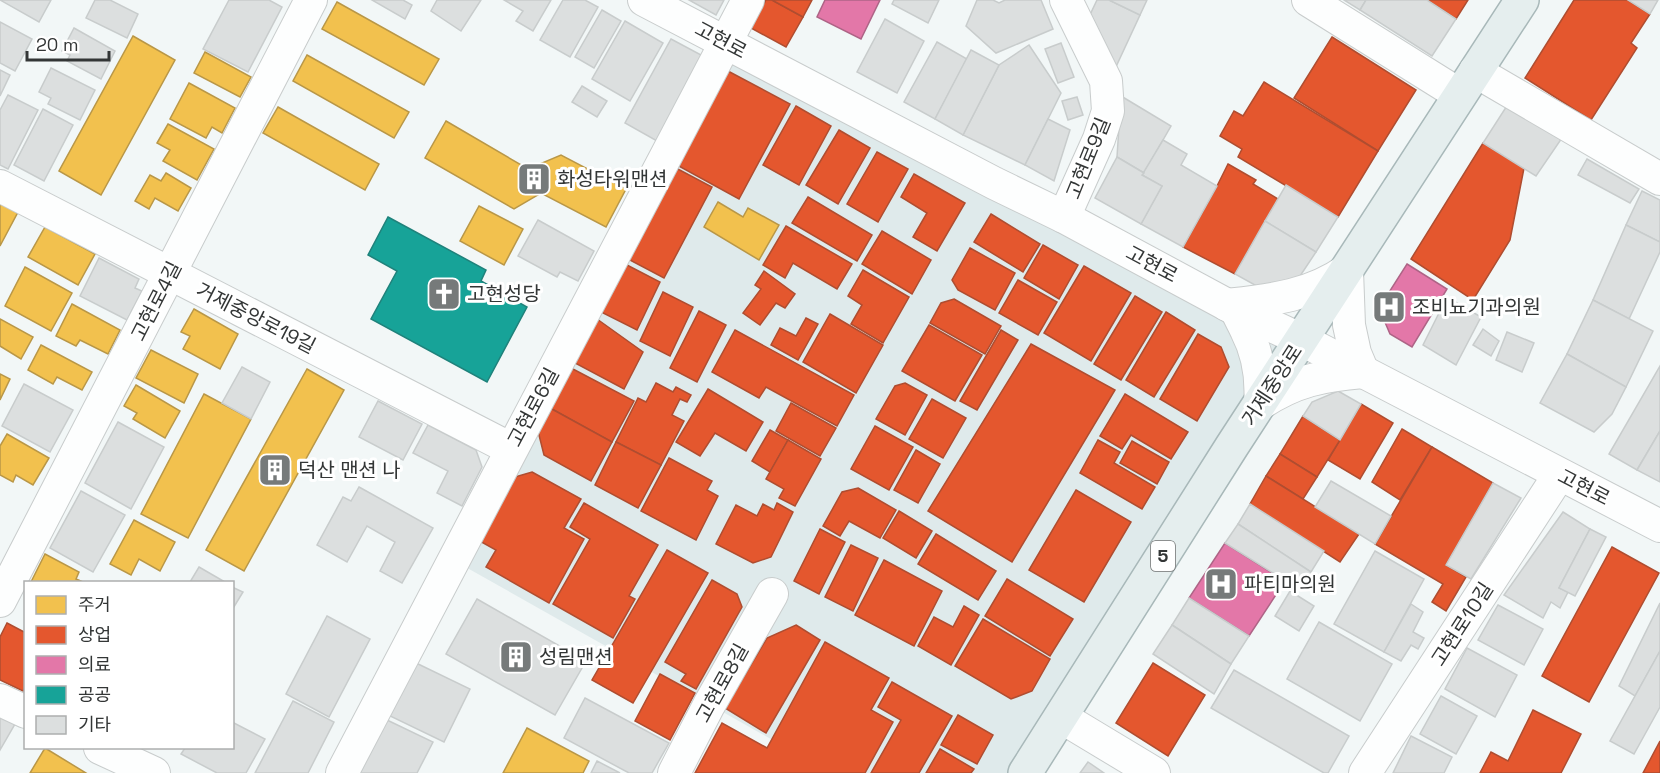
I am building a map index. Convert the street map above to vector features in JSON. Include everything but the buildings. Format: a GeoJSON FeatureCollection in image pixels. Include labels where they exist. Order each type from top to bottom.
{"type":"FeatureCollection","features":[{"type":"Feature","properties":{"kind":"main road","name":"거제중앙로"},"geometry":{"type":"LineString","coordinates":[[1025,773],[1260,404],[1522,0]]}},
{"type":"Feature","properties":{"kind":"street","name":"고현로4길"},"geometry":{"type":"LineString","coordinates":[[0,601],[311,0]]}},
{"type":"Feature","properties":{"kind":"street","name":"고현로"},"geometry":{"type":"LineString","coordinates":[[644,0],[994,183],[1064,217],[1232,307],[1302,340],[1660,526]]}},
{"type":"Feature","properties":{"kind":"street","name":"고현로6길"},"geometry":{"type":"LineString","coordinates":[[342,773],[748,0]]}},
{"type":"Feature","properties":{"kind":"street","name":"고현로9길"},"geometry":{"type":"LineString","coordinates":[[1064,217],[1099,139],[1108,111],[1106,81],[1066,0]]}},
{"type":"Feature","properties":{"kind":"street"},"geometry":{"type":"LineString","coordinates":[[1308,0],[1660,179]]}},
{"type":"Feature","properties":{"kind":"street","name":"거제중앙로19길"},"geometry":{"type":"LineString","coordinates":[[0,186],[511,449]]}},
{"type":"Feature","properties":{"kind":"street"},"geometry":{"type":"LineString","coordinates":[[1260,404],[1261,384],[1256,359],[1247,331],[1232,307],[1300,294],[1335,279],[1347,270]]}},
{"type":"Feature","properties":{"kind":"street"},"geometry":{"type":"LineString","coordinates":[[1260,404],[1275,394],[1310,379],[1363,372],[1355,353],[1349,325],[1347,270]]}},
{"type":"Feature","properties":{"kind":"street","name":"고현로10길"},"geometry":{"type":"LineString","coordinates":[[1365,773],[1560,475]]}},
{"type":"Feature","properties":{"kind":"street","name":"고현로8길"},"geometry":{"type":"LineString","coordinates":[[674,773],[709,705],[772,594]]}},
{"type":"Feature","properties":{"kind":"street"},"geometry":{"type":"LineString","coordinates":[[0,700],[24,711]]}},
{"type":"Feature","properties":{"kind":"street"},"geometry":{"type":"LineString","coordinates":[[1061,717],[1154,773]]}},
{"type":"Feature","properties":{"kind":"street"},"geometry":{"type":"LineString","coordinates":[[104,749],[154,773]]}},
{"type":"Feature","properties":{"kind":"shaded area"},"geometry":{"type":"Polygon","coordinates":[[[727,43],[1302,340],[1025,773],[831,773],[453,560],[727,43]]]}},
{"type":"Feature","properties":{"kind":"place","name":"화성타워맨션"},"geometry":{"type":"Point","coordinates":[534,179]}},
{"type":"Feature","properties":{"kind":"place","name":"고현성당"},"geometry":{"type":"Point","coordinates":[444,294]}},
{"type":"Feature","properties":{"kind":"place","name":"조비뇨기과의원"},"geometry":{"type":"Point","coordinates":[1389,307]}},
{"type":"Feature","properties":{"kind":"place","name":"덕산 맨션 나"},"geometry":{"type":"Point","coordinates":[275,470]}},
{"type":"Feature","properties":{"kind":"place","name":"파티마의원"},"geometry":{"type":"Point","coordinates":[1221,584]}},
{"type":"Feature","properties":{"kind":"place","name":"성림맨션"},"geometry":{"type":"Point","coordinates":[516,657]}}]}
